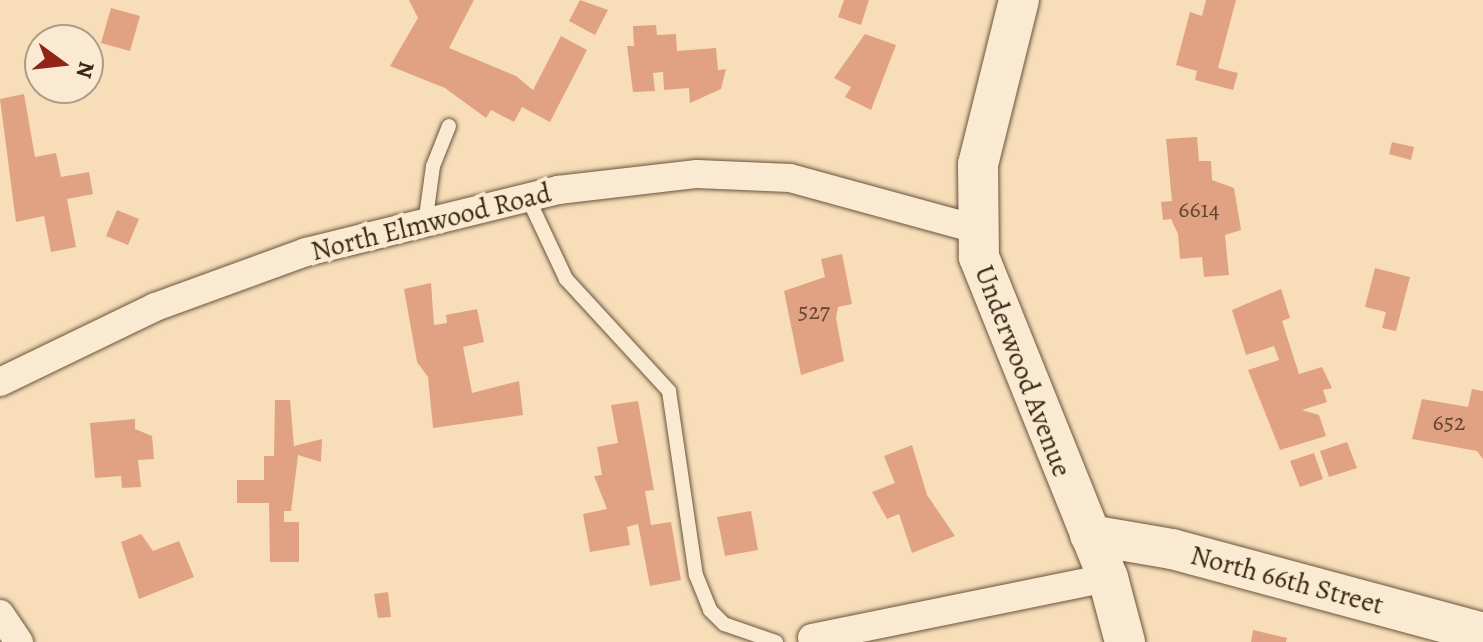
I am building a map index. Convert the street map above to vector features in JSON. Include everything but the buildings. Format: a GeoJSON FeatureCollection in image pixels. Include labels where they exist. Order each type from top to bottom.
{"type":"FeatureCollection","features":[{"type":"Feature","properties":{"kind":"main road","name":"Underwood Avenue"},"geometry":{"type":"LineString","coordinates":[[1019,0],[981,149],[976,229],[988,292],[1108,578],[1125,642]]}},
{"type":"Feature","properties":{"kind":"main road","name":"North 66th Street"},"geometry":{"type":"LineString","coordinates":[[1090,535],[1172,549],[1483,633]]}},
{"type":"Feature","properties":{"kind":"street","name":"North Elmwood Road"},"geometry":{"type":"LineString","coordinates":[[0,382],[155,307],[426,217],[527,195],[743,174],[829,185],[976,229]]}},
{"type":"Feature","properties":{"kind":"street"},"geometry":{"type":"LineString","coordinates":[[812,638],[1108,578]]}},
{"type":"Feature","properties":{"kind":"street"},"geometry":{"type":"LineString","coordinates":[[0,614],[19,642]]}},
{"type":"Feature","properties":{"kind":"lane"},"geometry":{"type":"LineString","coordinates":[[426,217],[433,166],[449,126]]}},
{"type":"Feature","properties":{"kind":"lane"},"geometry":{"type":"LineString","coordinates":[[527,195],[566,279],[669,391],[696,575],[710,610],[724,624],[776,642]]}}]}
